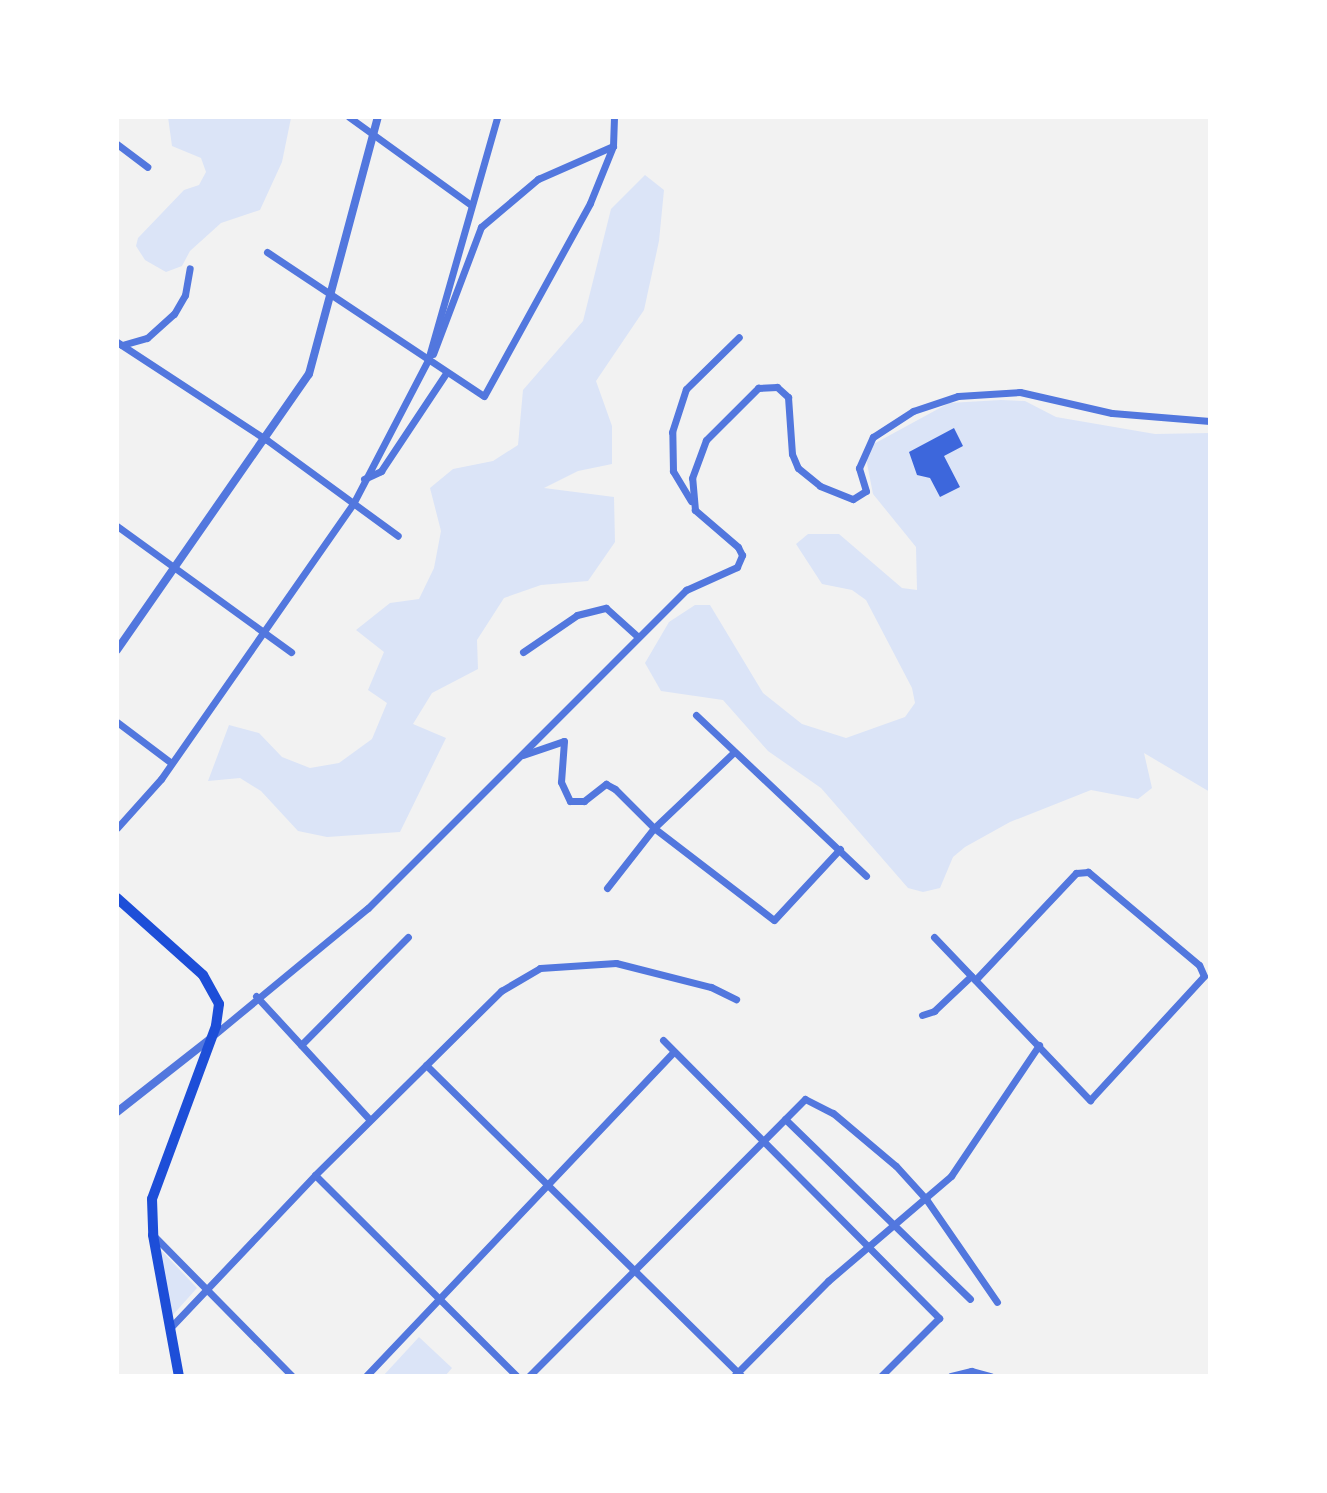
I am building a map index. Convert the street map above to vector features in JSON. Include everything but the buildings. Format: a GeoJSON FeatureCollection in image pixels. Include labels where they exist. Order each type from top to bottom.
{"type":"FeatureCollection","features":[{"type":"Feature","properties":{"kind":"main road"},"geometry":{"type":"LineString","coordinates":[[117,898],[203,975],[216,993],[218,1018],[154,1188],[153,1235],[179,1376]]}},
{"type":"Feature","properties":{"kind":"street"},"geometry":{"type":"LineString","coordinates":[[349,117],[471,205]]}},
{"type":"Feature","properties":{"kind":"street"},"geometry":{"type":"LineString","coordinates":[[117,650],[267,440],[309,374],[333,296],[378,117]]}},
{"type":"Feature","properties":{"kind":"street"},"geometry":{"type":"LineString","coordinates":[[428,360],[497,117]]}},
{"type":"Feature","properties":{"kind":"street"},"geometry":{"type":"LineString","coordinates":[[267,252],[484,396],[590,203],[613,146],[614,117]]}},
{"type":"Feature","properties":{"kind":"street"},"geometry":{"type":"LineString","coordinates":[[117,144],[147,167]]}},
{"type":"Feature","properties":{"kind":"street"},"geometry":{"type":"LineString","coordinates":[[117,828],[161,779],[170,762],[353,504],[362,480],[439,344],[481,227],[538,179],[613,146]]}},
{"type":"Feature","properties":{"kind":"street"},"geometry":{"type":"LineString","coordinates":[[119,344],[147,338],[174,314],[185,295],[190,268]]}},
{"type":"Feature","properties":{"kind":"street"},"geometry":{"type":"LineString","coordinates":[[117,1112],[210,1039],[256,996],[368,908],[523,755],[637,636],[686,590],[740,564],[738,547],[704,522],[673,471],[672,432],[687,388],[739,337]]}},
{"type":"Feature","properties":{"kind":"street"},"geometry":{"type":"LineString","coordinates":[[119,344],[267,440],[398,536]]}},
{"type":"Feature","properties":{"kind":"street"},"geometry":{"type":"LineString","coordinates":[[362,480],[381,471],[446,373]]}},
{"type":"Feature","properties":{"kind":"street"},"geometry":{"type":"LineString","coordinates":[[693,503],[692,478],[697,457],[725,417],[762,386],[781,389],[792,407],[796,465],[813,482],[853,499],[866,491],[859,468],[873,437],[913,411],[958,396],[1020,392],[1121,415],[1210,421]]}},
{"type":"Feature","properties":{"kind":"street"},"geometry":{"type":"LineString","coordinates":[[117,526],[291,652]]}},
{"type":"Feature","properties":{"kind":"street"},"geometry":{"type":"LineString","coordinates":[[523,652],[577,615],[606,608],[637,636]]}},
{"type":"Feature","properties":{"kind":"street"},"geometry":{"type":"LineString","coordinates":[[696,715],[866,876]]}},
{"type":"Feature","properties":{"kind":"street"},"geometry":{"type":"LineString","coordinates":[[117,722],[170,762]]}},
{"type":"Feature","properties":{"kind":"street"},"geometry":{"type":"LineString","coordinates":[[523,755],[564,741],[561,782],[570,801],[584,801],[606,784],[654,828],[774,920],[839,849]]}},
{"type":"Feature","properties":{"kind":"street"},"geometry":{"type":"LineString","coordinates":[[607,888],[654,828],[734,752]]}},
{"type":"Feature","properties":{"kind":"street"},"geometry":{"type":"LineString","coordinates":[[922,1015],[934,1011],[973,978],[1076,873],[1088,873],[1199,965],[1205,976],[1090,1100],[1040,1045],[973,978],[934,937]]}},
{"type":"Feature","properties":{"kind":"street"},"geometry":{"type":"LineString","coordinates":[[301,1045],[408,937]]}},
{"type":"Feature","properties":{"kind":"street"},"geometry":{"type":"LineString","coordinates":[[169,1328],[315,1175],[501,991],[540,968],[616,963],[700,983],[736,999]]}},
{"type":"Feature","properties":{"kind":"street"},"geometry":{"type":"LineString","coordinates":[[256,996],[370,1120]]}},
{"type":"Feature","properties":{"kind":"street"},"geometry":{"type":"LineString","coordinates":[[663,1040],[939,1318],[881,1376]]}},
{"type":"Feature","properties":{"kind":"street"},"geometry":{"type":"LineString","coordinates":[[426,1065],[551,1185],[738,1375],[868,1247],[951,1176],[1040,1045]]}},
{"type":"Feature","properties":{"kind":"street"},"geometry":{"type":"LineString","coordinates":[[366,1376],[551,1185],[674,1052]]}},
{"type":"Feature","properties":{"kind":"street"},"geometry":{"type":"LineString","coordinates":[[529,1376],[805,1099],[843,1122],[896,1166],[926,1199],[997,1302]]}},
{"type":"Feature","properties":{"kind":"street"},"geometry":{"type":"LineString","coordinates":[[785,1119],[970,1299]]}},
{"type":"Feature","properties":{"kind":"street"},"geometry":{"type":"LineString","coordinates":[[315,1175],[517,1376]]}},
{"type":"Feature","properties":{"kind":"street"},"geometry":{"type":"LineString","coordinates":[[153,1235],[292,1376]]}},
{"type":"Feature","properties":{"kind":"street"},"geometry":{"type":"LineString","coordinates":[[951,1376],[971,1371],[990,1376]]}},
{"type":"Feature","properties":{"kind":"shaded area"},"geometry":{"type":"Polygon","coordinates":[[[168,117],[291,118],[282,162],[260,210],[221,223],[190,251],[182,266],[166,272],[145,260],[136,246],[138,238],[184,190],[199,185],[206,172],[201,158],[172,146],[168,117]]]}},
{"type":"Feature","properties":{"kind":"shaded area"},"geometry":{"type":"Polygon","coordinates":[[[645,175],[664,190],[659,241],[644,310],[596,381],[612,426],[612,464],[578,471],[544,488],[614,497],[615,542],[588,581],[541,585],[504,598],[477,640],[478,669],[432,693],[413,724],[446,738],[400,832],[327,837],[298,831],[261,791],[240,778],[208,781],[229,725],[259,733],[282,757],[310,768],[339,763],[372,739],[387,703],[368,690],[384,652],[356,630],[390,603],[419,599],[434,568],[441,531],[430,488],[453,469],[493,461],[518,445],[523,390],[583,321],[611,209],[645,175]]]}},
{"type":"Feature","properties":{"kind":"shaded area"},"geometry":{"type":"Polygon","coordinates":[[[1025,401],[1056,417],[1155,434],[1210,433],[1210,792],[1144,753],[1152,788],[1138,799],[1091,790],[1010,822],[965,847],[953,857],[940,888],[923,892],[908,888],[821,788],[768,751],[723,700],[661,691],[645,663],[669,622],[695,605],[710,605],[763,693],[802,724],[846,738],[905,717],[915,703],[912,688],[866,600],[852,590],[822,584],[796,544],[808,534],[839,534],[902,588],[917,590],[916,547],[873,494],[866,458],[870,446],[949,403],[1025,401]]]}},
{"type":"Feature","properties":{"kind":"shaded area"},"geometry":{"type":"Polygon","coordinates":[[[158,1247],[197,1288],[171,1317],[158,1247]]]}},
{"type":"Feature","properties":{"kind":"shaded area"},"geometry":{"type":"Polygon","coordinates":[[[419,1337],[452,1368],[445,1376],[383,1376],[419,1337]]]}}]}
